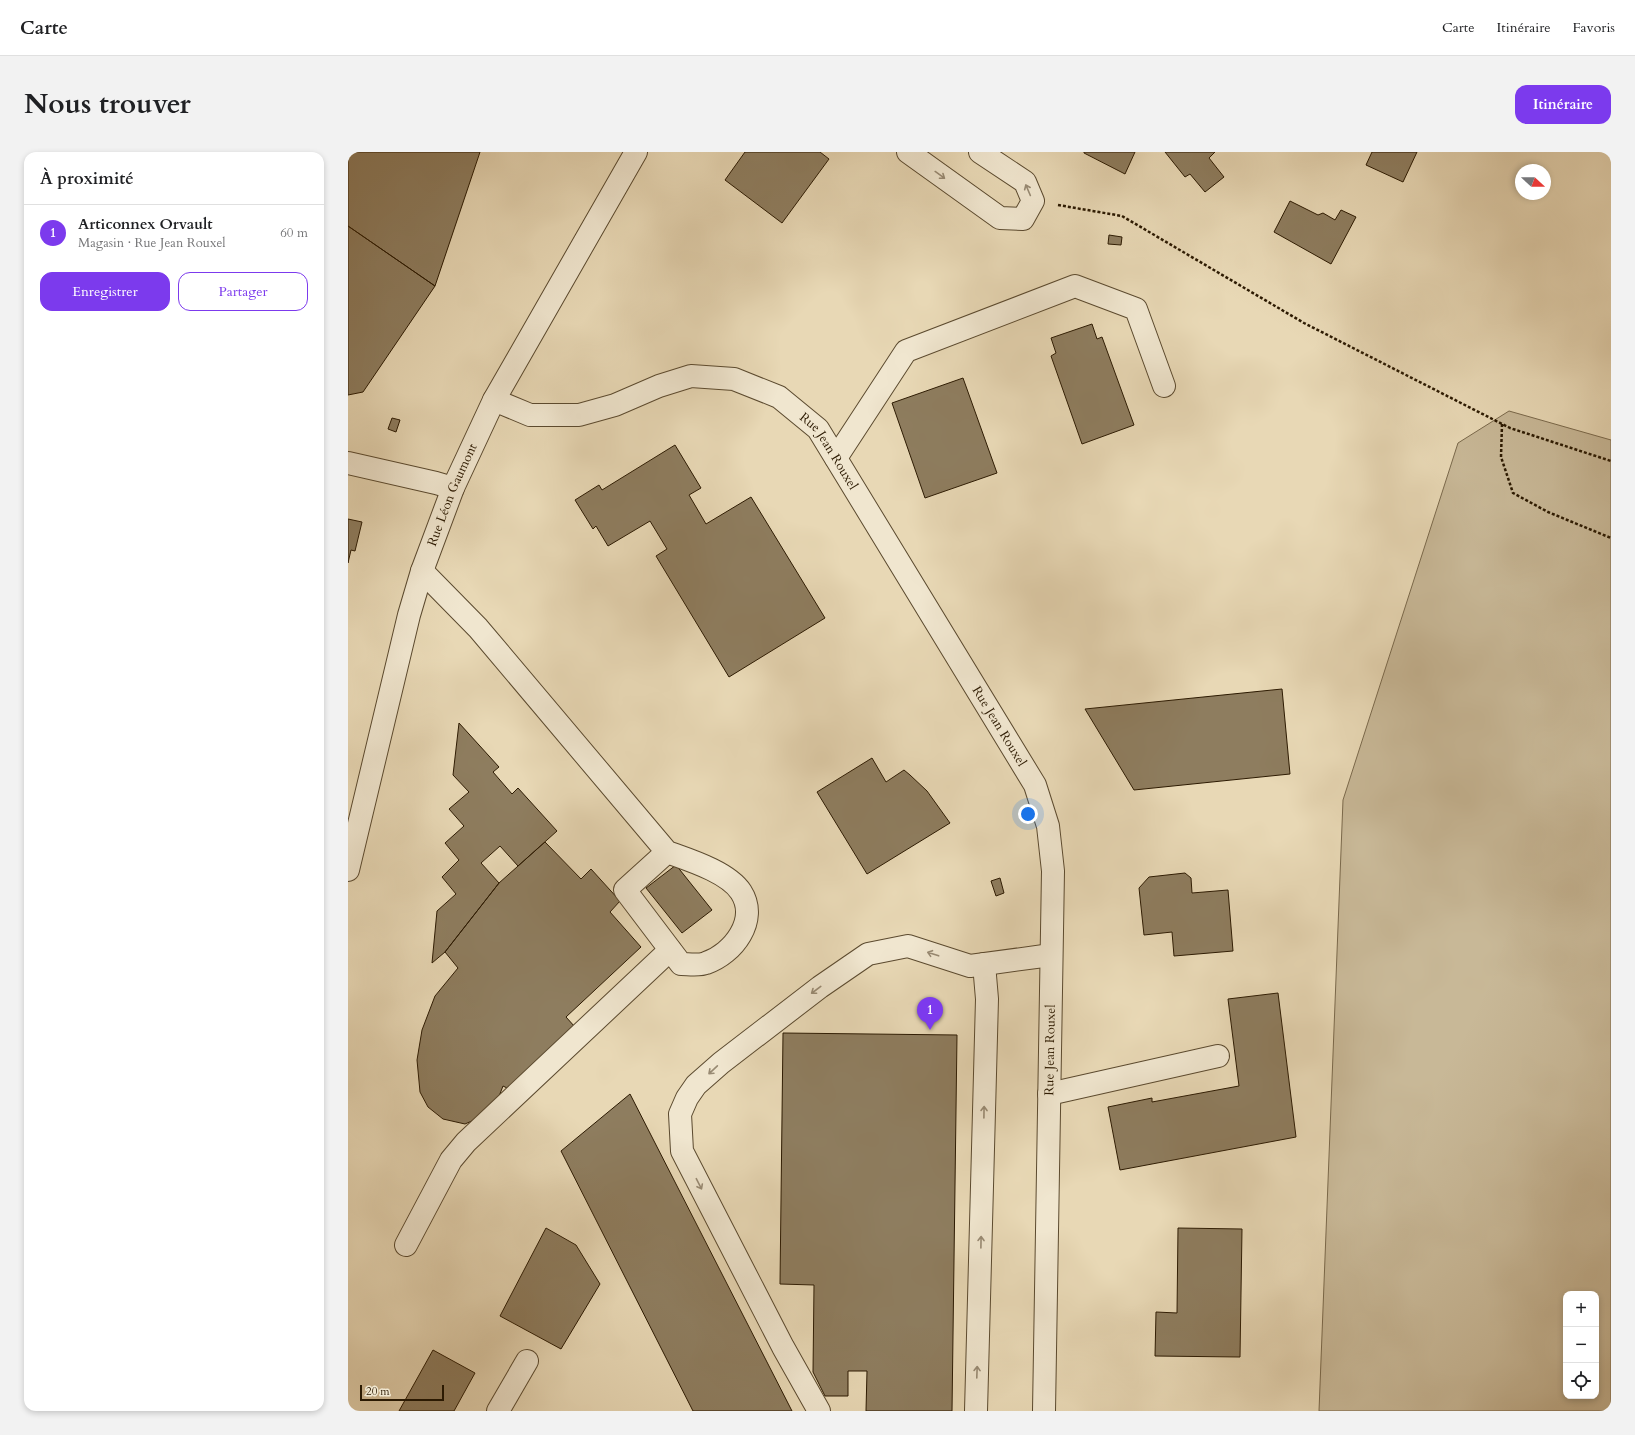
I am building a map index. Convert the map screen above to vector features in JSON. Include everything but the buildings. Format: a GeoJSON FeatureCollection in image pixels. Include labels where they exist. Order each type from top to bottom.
{"type":"FeatureCollection","features":[{"type":"Feature","properties":{"kind":"street","name":"Rue Léon Gaumont"},"geometry":{"type":"LineString","coordinates":[[348,870],[409,616],[422,571],[452,488],[494,400],[636,152]]}},
{"type":"Feature","properties":{"kind":"street"},"geometry":{"type":"LineString","coordinates":[[908,152],[1000,218],[1023,219],[1033,201],[1025,182],[980,152]]}},
{"type":"Feature","properties":{"kind":"street"},"geometry":{"type":"LineString","coordinates":[[836,458],[906,351],[1075,286],[1136,310],[1164,386]]}},
{"type":"Feature","properties":{"kind":"street","name":"Rue Jean Rouxel"},"geometry":{"type":"LineString","coordinates":[[494,400],[530,415],[580,415],[615,405],[659,386],[691,376],[734,379],[779,397],[818,429],[1035,785],[1048,826],[1053,871],[1044,1411]]}},
{"type":"Feature","properties":{"kind":"street"},"geometry":{"type":"LineString","coordinates":[[348,463],[452,488]]}},
{"type":"Feature","properties":{"kind":"street"},"geometry":{"type":"LineString","coordinates":[[422,571],[478,628],[667,852],[717,871],[741,891],[748,908],[745,927],[727,952],[705,964],[681,964],[625,890],[667,852]]}},
{"type":"Feature","properties":{"kind":"street"},"geometry":{"type":"LineString","coordinates":[[819,1411],[783,1347],[682,1151],[680,1114],[687,1098],[696,1085],[721,1063],[820,987],[868,954],[908,946],[977,965],[1051,955]]}},
{"type":"Feature","properties":{"kind":"street"},"geometry":{"type":"LineString","coordinates":[[406,1245],[450,1160],[466,1142],[670,950]]}},
{"type":"Feature","properties":{"kind":"street"},"geometry":{"type":"LineString","coordinates":[[976,1411],[987,999],[977,965]]}},
{"type":"Feature","properties":{"kind":"street"},"geometry":{"type":"LineString","coordinates":[[1049,1094],[1218,1056]]}},
{"type":"Feature","properties":{"kind":"street"},"geometry":{"type":"LineString","coordinates":[[498,1411],[527,1361]]}},
{"type":"Feature","properties":{"kind":"path"},"geometry":{"type":"LineString","coordinates":[[1033,201],[1122,216],[1304,323],[1502,424],[1611,461]]}},
{"type":"Feature","properties":{"kind":"path"},"geometry":{"type":"LineString","coordinates":[[1502,424],[1501,457],[1513,493],[1548,512],[1611,538]]}},
{"type":"Feature","properties":{"kind":"shaded area"},"geometry":{"type":"Polygon","coordinates":[[[1509,411],[1611,440],[1611,1411],[1319,1411],[1343,800],[1458,443],[1509,411]]]}},
{"type":"Feature","properties":{"kind":"place","name":"Articonnex Orvault"},"geometry":{"type":"Point","coordinates":[930,1030]}}]}
